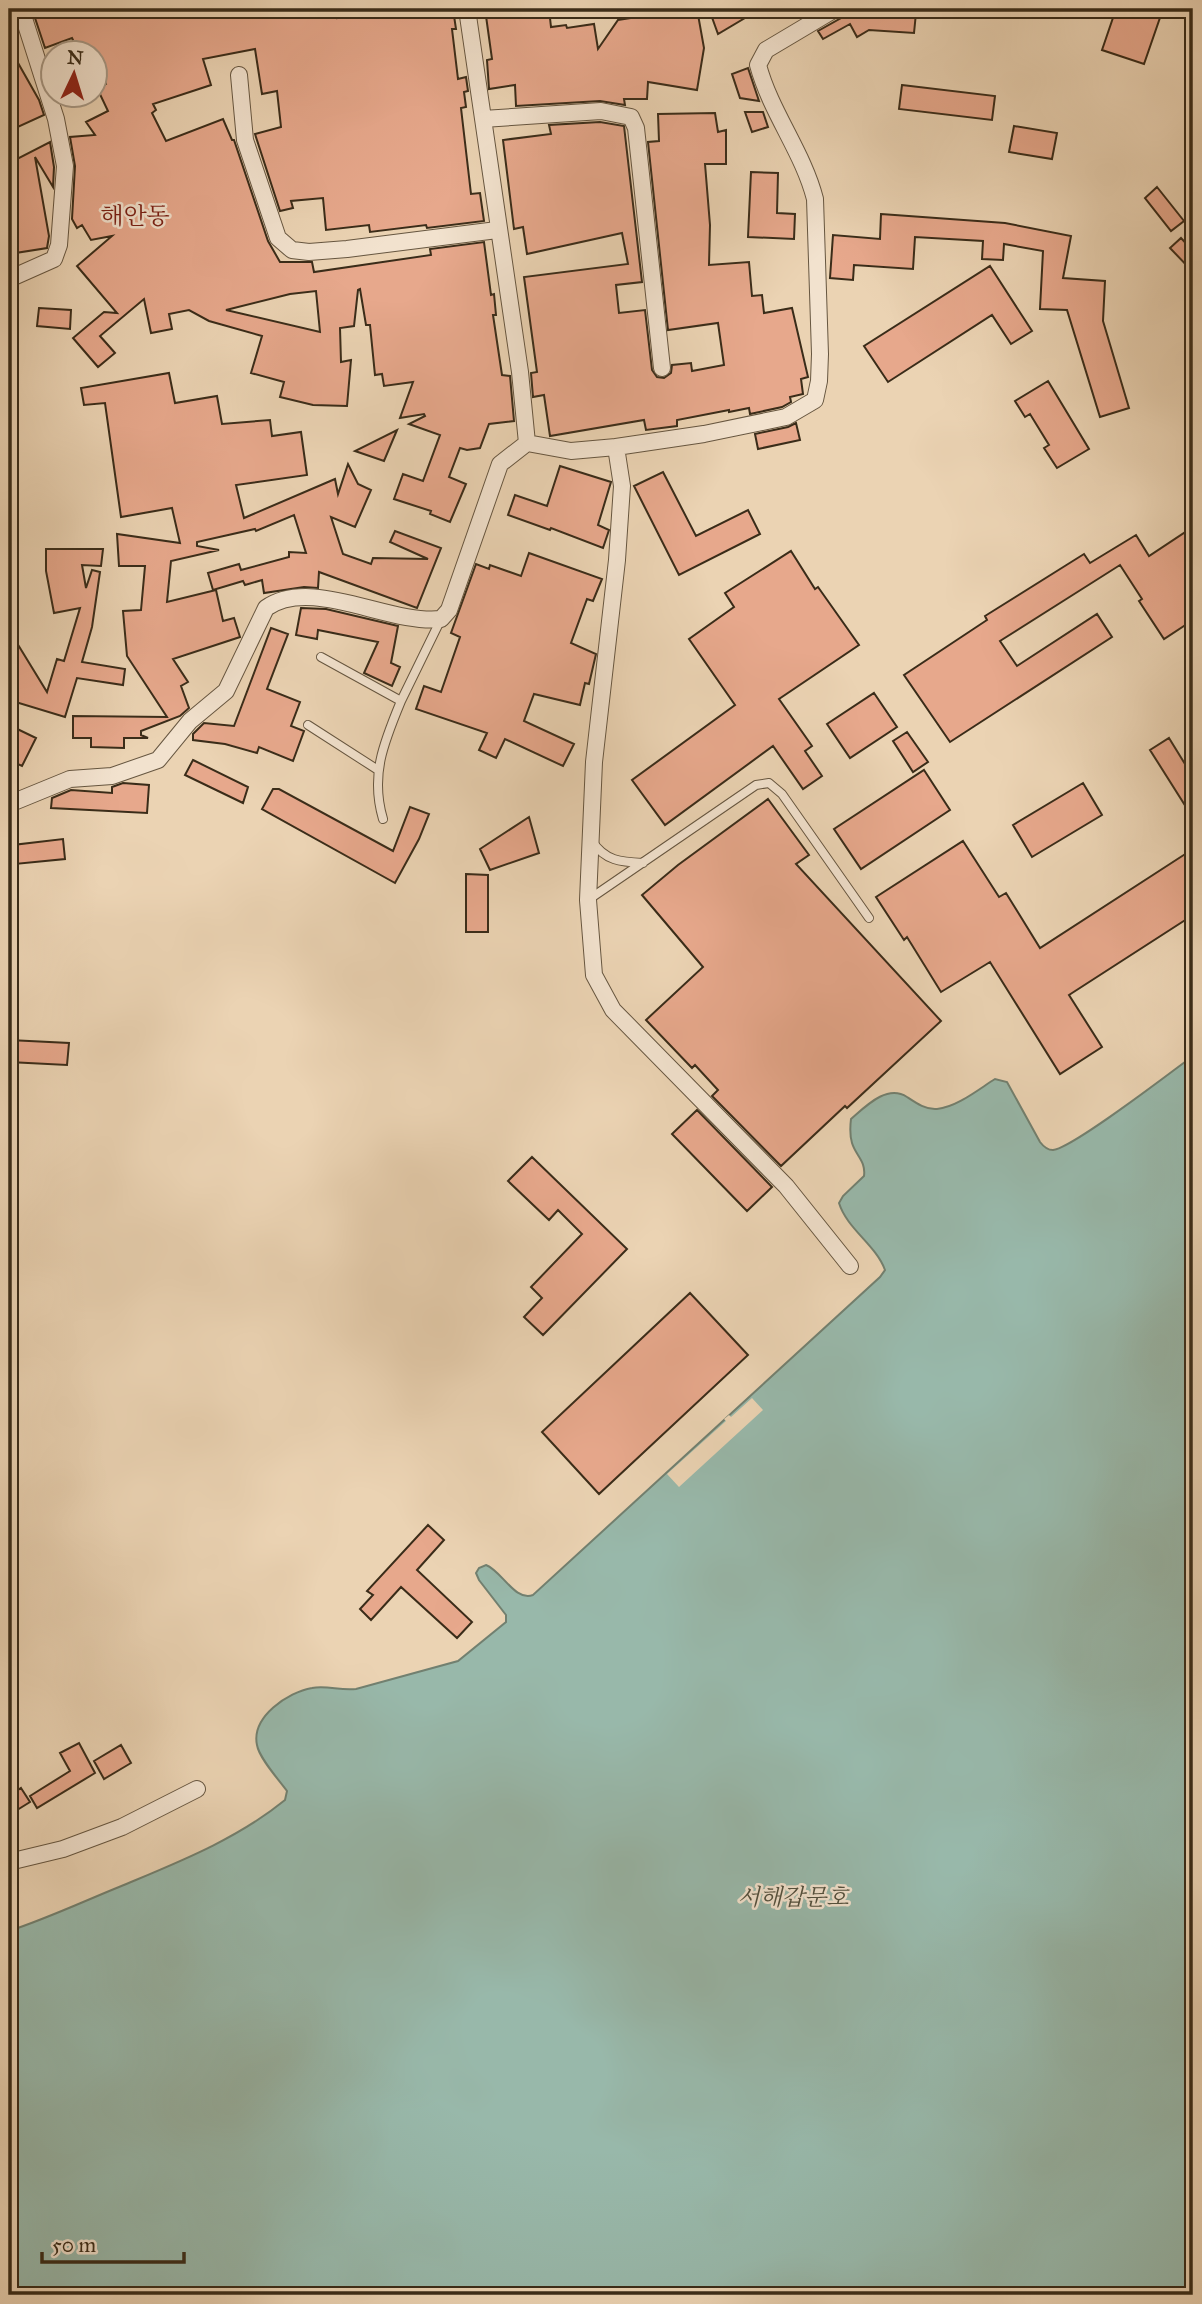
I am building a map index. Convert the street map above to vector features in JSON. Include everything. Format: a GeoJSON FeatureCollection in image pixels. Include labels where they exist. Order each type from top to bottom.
{"type":"FeatureCollection","features":[{"type":"Feature","properties":{"kind":"street"},"geometry":{"type":"LineString","coordinates":[[9,279],[54,260],[59,245],[65,166],[56,119],[21,9]]}},
{"type":"Feature","properties":{"kind":"street"},"geometry":{"type":"LineString","coordinates":[[467,9],[497,230],[520,372],[527,443]]}},
{"type":"Feature","properties":{"kind":"street"},"geometry":{"type":"LineString","coordinates":[[9,804],[70,779],[112,776],[158,760],[190,721],[226,691],[266,608],[277,600],[308,597],[379,612],[430,620],[441,619],[449,610],[500,464],[527,443],[571,451],[704,434],[786,417],[815,400],[820,354],[815,199],[809,176],[763,84],[758,65],[766,50],[835,9]]}},
{"type":"Feature","properties":{"kind":"street"},"geometry":{"type":"LineString","coordinates":[[239,75],[245,140],[278,238],[292,250],[309,252],[346,249],[497,230]]}},
{"type":"Feature","properties":{"kind":"street"},"geometry":{"type":"LineString","coordinates":[[483,119],[601,111],[631,117],[636,128],[662,368]]}},
{"type":"Feature","properties":{"kind":"street"},"geometry":{"type":"LineString","coordinates":[[616,447],[622,486],[617,560],[601,694],[587,900],[594,975],[613,1010],[786,1186],[850,1266]]}},
{"type":"Feature","properties":{"kind":"street"},"geometry":{"type":"LineString","coordinates":[[9,1862],[63,1849],[122,1827],[197,1789]]}},
{"type":"Feature","properties":{"kind":"lane"},"geometry":{"type":"LineString","coordinates":[[383,819],[377,788],[378,770],[389,731],[441,619]]}},
{"type":"Feature","properties":{"kind":"lane"},"geometry":{"type":"LineString","coordinates":[[321,657],[401,701]]}},
{"type":"Feature","properties":{"kind":"lane"},"geometry":{"type":"LineString","coordinates":[[307,725],[378,770]]}},
{"type":"Feature","properties":{"kind":"lane"},"geometry":{"type":"LineString","coordinates":[[587,900],[756,785],[769,783],[782,794],[869,918]]}},
{"type":"Feature","properties":{"kind":"lane"},"geometry":{"type":"LineString","coordinates":[[591,838],[600,853],[618,862],[643,863]]}},
{"type":"Feature","properties":{"kind":"water","name":"서해갑문호"},"geometry":{"type":"Polygon","coordinates":[[[1193,1056],[1193,2295],[9,2295],[9,1931],[184,1859],[226,1839],[285,1800],[287,1791],[265,1762],[257,1745],[257,1735],[265,1716],[282,1700],[302,1690],[323,1687],[356,1689],[458,1661],[506,1622],[506,1615],[479,1580],[476,1573],[479,1568],[486,1565],[492,1568],[520,1594],[533,1595],[880,1277],[885,1270],[881,1261],[848,1221],[839,1203],[864,1176],[862,1162],[852,1143],[851,1119],[870,1103],[892,1093],[907,1097],[925,1107],[945,1108],[995,1079],[1007,1082],[1040,1142],[1045,1148],[1053,1150],[1100,1124],[1193,1056]]]}},
{"type":"Feature","properties":{"kind":"pier"},"geometry":{"type":"Polygon","coordinates":[[[752,1398],[763,1410],[679,1487],[667,1474],[726,1421],[724,1419],[729,1415],[731,1417],[752,1398]]]}},
{"type":"Feature","properties":{"kind":"building"},"geometry":{"type":"Polygon","coordinates":[[[32,9],[336,9],[337,18],[404,9],[453,9],[456,29],[452,29],[458,79],[466,77],[468,91],[464,92],[466,107],[461,108],[471,194],[480,193],[484,221],[370,232],[369,225],[326,230],[323,198],[291,201],[293,208],[280,211],[255,134],[281,127],[277,91],[262,94],[255,49],[203,59],[211,85],[153,104],[156,110],[152,113],[166,141],[223,119],[234,140],[268,241],[280,262],[312,262],[314,272],[431,255],[430,249],[484,242],[491,295],[494,294],[496,315],[493,315],[502,375],[510,376],[514,421],[489,424],[480,448],[460,448],[449,477],[466,484],[450,522],[430,514],[431,511],[394,499],[403,474],[423,481],[440,435],[409,424],[425,416],[424,414],[400,418],[413,382],[384,386],[382,374],[375,375],[370,325],[366,325],[360,289],[354,326],[340,328],[341,362],[351,360],[347,406],[313,405],[280,397],[284,382],[251,373],[262,336],[209,321],[189,310],[169,314],[172,329],[151,333],[144,299],[100,336],[115,353],[98,367],[73,338],[104,312],[117,313],[77,266],[112,236],[91,240],[82,225],[77,228],[72,219],[75,166],[70,137],[95,135],[86,122],[108,111],[108,38],[42,38],[32,9]],[[316,291],[290,294],[226,310],[320,332],[316,291]]]}},
{"type":"Feature","properties":{"kind":"building"},"geometry":{"type":"Polygon","coordinates":[[[549,9],[551,27],[566,25],[567,28],[594,24],[598,49],[618,20],[644,16],[633,9],[697,9],[704,48],[697,90],[648,82],[647,99],[624,99],[625,105],[600,101],[516,106],[515,85],[489,89],[487,60],[492,59],[486,16],[549,9]]]}},
{"type":"Feature","properties":{"kind":"building"},"geometry":{"type":"Polygon","coordinates":[[[709,9],[760,9],[718,34],[709,9]]]}},
{"type":"Feature","properties":{"kind":"building"},"geometry":{"type":"Polygon","coordinates":[[[845,9],[916,13],[914,33],[869,30],[857,37],[850,24],[823,39],[818,31],[841,18],[845,9]]]}},
{"type":"Feature","properties":{"kind":"building"},"geometry":{"type":"Polygon","coordinates":[[[1116,9],[1163,9],[1144,64],[1102,50],[1116,9]]]}},
{"type":"Feature","properties":{"kind":"building"},"geometry":{"type":"Polygon","coordinates":[[[9,47],[38,98],[38,108],[42,108],[44,115],[9,131],[9,47]]]}},
{"type":"Feature","properties":{"kind":"building"},"geometry":{"type":"Polygon","coordinates":[[[748,68],[759,101],[740,98],[732,74],[748,68]]]}},
{"type":"Feature","properties":{"kind":"building"},"geometry":{"type":"Polygon","coordinates":[[[902,85],[995,96],[992,120],[899,109],[902,85]]]}},
{"type":"Feature","properties":{"kind":"building"},"geometry":{"type":"Polygon","coordinates":[[[745,112],[763,112],[768,127],[752,132],[745,112]]]}},
{"type":"Feature","properties":{"kind":"building"},"geometry":{"type":"Polygon","coordinates":[[[715,113],[718,132],[726,130],[726,164],[705,164],[710,225],[709,265],[749,262],[752,296],[762,295],[764,313],[792,308],[808,377],[801,379],[803,394],[790,397],[791,402],[782,407],[750,414],[749,408],[729,410],[677,420],[677,426],[646,430],[644,420],[550,436],[544,395],[533,397],[531,373],[537,372],[524,277],[628,264],[622,233],[527,254],[523,227],[514,229],[503,140],[551,134],[549,125],[600,122],[624,126],[642,282],[616,285],[619,313],[645,310],[652,370],[657,377],[664,378],[671,373],[672,365],[691,363],[692,371],[724,365],[718,323],[668,330],[648,142],[659,141],[658,114],[715,113]]]}},
{"type":"Feature","properties":{"kind":"building"},"geometry":{"type":"Polygon","coordinates":[[[1014,126],[1057,133],[1052,159],[1009,152],[1014,126]]]}},
{"type":"Feature","properties":{"kind":"building"},"geometry":{"type":"Polygon","coordinates":[[[50,142],[54,167],[53,187],[35,157],[49,236],[47,248],[9,254],[9,163],[50,142]]]}},
{"type":"Feature","properties":{"kind":"building"},"geometry":{"type":"Polygon","coordinates":[[[751,172],[778,173],[777,213],[795,214],[794,239],[748,237],[751,172]]]}},
{"type":"Feature","properties":{"kind":"building"},"geometry":{"type":"Polygon","coordinates":[[[1157,187],[1184,221],[1171,231],[1145,198],[1157,187]]]}},
{"type":"Feature","properties":{"kind":"building"},"geometry":{"type":"Polygon","coordinates":[[[881,214],[1005,223],[1071,236],[1063,278],[1105,281],[1103,321],[1129,408],[1100,417],[1067,310],[1040,309],[1043,251],[1004,244],[1003,260],[982,259],[983,241],[915,237],[913,269],[854,265],[853,280],[830,278],[833,235],[880,239],[881,214]]]}},
{"type":"Feature","properties":{"kind":"building"},"geometry":{"type":"Polygon","coordinates":[[[1181,238],[1193,251],[1193,272],[1170,248],[1181,238]]]}},
{"type":"Feature","properties":{"kind":"building"},"geometry":{"type":"Polygon","coordinates":[[[990,266],[1032,331],[1011,344],[992,315],[888,382],[864,346],[990,266]]]}},
{"type":"Feature","properties":{"kind":"building"},"geometry":{"type":"Polygon","coordinates":[[[39,308],[71,310],[70,329],[37,326],[39,308]]]}},
{"type":"Feature","properties":{"kind":"building"},"geometry":{"type":"Polygon","coordinates":[[[169,373],[175,403],[217,396],[222,424],[270,420],[272,436],[301,432],[307,475],[236,485],[244,518],[335,479],[338,494],[348,464],[358,484],[371,490],[355,527],[331,517],[343,554],[371,564],[373,558],[428,559],[390,542],[395,531],[441,548],[417,608],[319,572],[318,588],[304,587],[264,593],[262,580],[245,585],[243,581],[213,590],[208,573],[239,564],[241,570],[289,557],[289,552],[306,553],[294,515],[256,531],[255,529],[197,542],[197,546],[219,550],[171,561],[167,602],[216,590],[223,621],[234,618],[240,637],[173,659],[188,682],[181,686],[189,708],[180,716],[141,731],[141,735],[148,738],[124,738],[124,748],[91,747],[91,738],[73,738],[73,716],[167,717],[127,656],[123,611],[141,610],[145,566],[119,566],[117,534],[180,543],[172,508],[121,517],[105,403],[84,405],[81,388],[169,373]]]}},
{"type":"Feature","properties":{"kind":"building"},"geometry":{"type":"Polygon","coordinates":[[[1048,381],[1089,449],[1057,468],[1044,448],[1049,445],[1030,414],[1025,417],[1015,401],[1048,381]]]}},
{"type":"Feature","properties":{"kind":"building"},"geometry":{"type":"Polygon","coordinates":[[[796,423],[800,440],[758,449],[755,434],[796,423]]]}},
{"type":"Feature","properties":{"kind":"building"},"geometry":{"type":"Polygon","coordinates":[[[397,430],[384,461],[355,451],[397,430]]]}},
{"type":"Feature","properties":{"kind":"building"},"geometry":{"type":"Polygon","coordinates":[[[560,466],[611,482],[598,525],[609,530],[603,548],[508,515],[515,495],[547,506],[560,466]]]}},
{"type":"Feature","properties":{"kind":"building"},"geometry":{"type":"Polygon","coordinates":[[[663,472],[696,536],[748,510],[760,534],[679,575],[634,486],[663,472]]]}},
{"type":"Feature","properties":{"kind":"building"},"geometry":{"type":"Polygon","coordinates":[[[1187,531],[1193,540],[1193,620],[1164,639],[1120,565],[1000,641],[1017,666],[1097,614],[1112,637],[950,742],[904,675],[987,620],[985,616],[1084,554],[1090,563],[1136,535],[1149,556],[1187,531]]]}},
{"type":"Feature","properties":{"kind":"building"},"geometry":{"type":"Polygon","coordinates":[[[46,549],[103,549],[101,566],[82,565],[86,588],[92,570],[100,572],[92,627],[82,662],[125,669],[123,685],[77,678],[65,717],[9,700],[9,630],[47,692],[57,659],[64,661],[80,608],[54,613],[46,571],[46,549]]]}},
{"type":"Feature","properties":{"kind":"building"},"geometry":{"type":"Polygon","coordinates":[[[791,551],[815,589],[818,587],[859,645],[779,699],[812,746],[805,751],[822,776],[803,789],[773,746],[665,825],[632,780],[735,705],[689,639],[734,607],[725,593],[791,551]]]}},
{"type":"Feature","properties":{"kind":"building"},"geometry":{"type":"Polygon","coordinates":[[[529,553],[602,579],[593,601],[587,599],[571,643],[596,654],[589,684],[585,683],[580,705],[534,694],[524,721],[574,744],[563,766],[505,739],[496,758],[479,750],[487,733],[416,709],[424,686],[441,692],[460,637],[451,633],[476,564],[489,569],[490,565],[521,576],[529,553]]]}},
{"type":"Feature","properties":{"kind":"building"},"geometry":{"type":"Polygon","coordinates":[[[301,608],[326,609],[398,626],[391,663],[400,667],[392,686],[364,673],[378,642],[318,630],[317,639],[296,635],[301,608]]]}},
{"type":"Feature","properties":{"kind":"building"},"geometry":{"type":"Polygon","coordinates":[[[271,628],[288,634],[267,689],[300,702],[291,726],[304,731],[293,761],[259,747],[257,753],[225,744],[193,740],[193,734],[204,723],[234,726],[271,628]]]}},
{"type":"Feature","properties":{"kind":"building"},"geometry":{"type":"Polygon","coordinates":[[[874,693],[897,727],[850,758],[827,724],[874,693]]]}},
{"type":"Feature","properties":{"kind":"building"},"geometry":{"type":"Polygon","coordinates":[[[9,725],[36,738],[22,766],[9,760],[9,725]]]}},
{"type":"Feature","properties":{"kind":"building"},"geometry":{"type":"Polygon","coordinates":[[[907,732],[928,762],[913,772],[893,741],[907,732]]]}},
{"type":"Feature","properties":{"kind":"building"},"geometry":{"type":"Polygon","coordinates":[[[1169,738],[1193,777],[1193,818],[1150,750],[1169,738]]]}},
{"type":"Feature","properties":{"kind":"building"},"geometry":{"type":"Polygon","coordinates":[[[193,760],[248,787],[243,803],[185,775],[193,760]]]}},
{"type":"Feature","properties":{"kind":"building"},"geometry":{"type":"Polygon","coordinates":[[[924,770],[950,810],[861,869],[834,829],[924,770]]]}},
{"type":"Feature","properties":{"kind":"building"},"geometry":{"type":"Polygon","coordinates":[[[123,783],[149,785],[147,813],[51,808],[52,798],[71,790],[112,793],[112,787],[123,783]]]}},
{"type":"Feature","properties":{"kind":"building"},"geometry":{"type":"Polygon","coordinates":[[[1083,783],[1102,815],[1032,857],[1013,825],[1083,783]]]}},
{"type":"Feature","properties":{"kind":"building"},"geometry":{"type":"Polygon","coordinates":[[[273,789],[279,789],[393,851],[410,807],[429,814],[395,883],[262,809],[273,789]]]}},
{"type":"Feature","properties":{"kind":"building"},"geometry":{"type":"Polygon","coordinates":[[[768,799],[809,855],[796,864],[941,1021],[781,1166],[712,1096],[718,1090],[695,1065],[692,1068],[646,1020],[703,967],[642,895],[768,799]]]}},
{"type":"Feature","properties":{"kind":"building"},"geometry":{"type":"Polygon","coordinates":[[[529,817],[539,853],[490,870],[480,849],[529,817]]]}},
{"type":"Feature","properties":{"kind":"building"},"geometry":{"type":"Polygon","coordinates":[[[63,839],[65,859],[15,864],[13,845],[63,839]]]}},
{"type":"Feature","properties":{"kind":"building"},"geometry":{"type":"Polygon","coordinates":[[[963,841],[999,897],[1006,893],[1040,948],[1193,849],[1193,915],[1069,995],[1102,1047],[1060,1074],[990,962],[941,992],[907,937],[904,940],[876,897],[963,841]]]}},
{"type":"Feature","properties":{"kind":"building"},"geometry":{"type":"Polygon","coordinates":[[[466,874],[488,875],[488,932],[466,932],[466,874]]]}},
{"type":"Feature","properties":{"kind":"building"},"geometry":{"type":"Polygon","coordinates":[[[9,1040],[69,1043],[67,1065],[9,1062],[9,1040]]]}},
{"type":"Feature","properties":{"kind":"building"},"geometry":{"type":"Polygon","coordinates":[[[697,1110],[772,1187],[747,1211],[672,1134],[697,1110]]]}},
{"type":"Feature","properties":{"kind":"building"},"geometry":{"type":"Polygon","coordinates":[[[532,1157],[627,1249],[543,1335],[524,1317],[542,1298],[531,1287],[582,1234],[558,1210],[549,1220],[508,1181],[532,1157]]]}},
{"type":"Feature","properties":{"kind":"building"},"geometry":{"type":"Polygon","coordinates":[[[690,1293],[748,1355],[599,1494],[542,1432],[690,1293]]]}},
{"type":"Feature","properties":{"kind":"building"},"geometry":{"type":"Polygon","coordinates":[[[428,1525],[444,1540],[417,1570],[472,1622],[457,1638],[401,1587],[371,1620],[360,1609],[373,1595],[367,1591],[428,1525]]]}},
{"type":"Feature","properties":{"kind":"building"},"geometry":{"type":"Polygon","coordinates":[[[79,1743],[95,1773],[37,1808],[30,1796],[70,1771],[60,1753],[79,1743]]]}},
{"type":"Feature","properties":{"kind":"building"},"geometry":{"type":"Polygon","coordinates":[[[121,1745],[131,1763],[104,1779],[94,1761],[121,1745]]]}},
{"type":"Feature","properties":{"kind":"building"},"geometry":{"type":"Polygon","coordinates":[[[21,1788],[30,1802],[9,1815],[9,1796],[21,1788]]]}},
{"type":"Feature","properties":{"kind":"district","name":"해안동"},"geometry":{"type":"Point","coordinates":[135,216]}}]}
